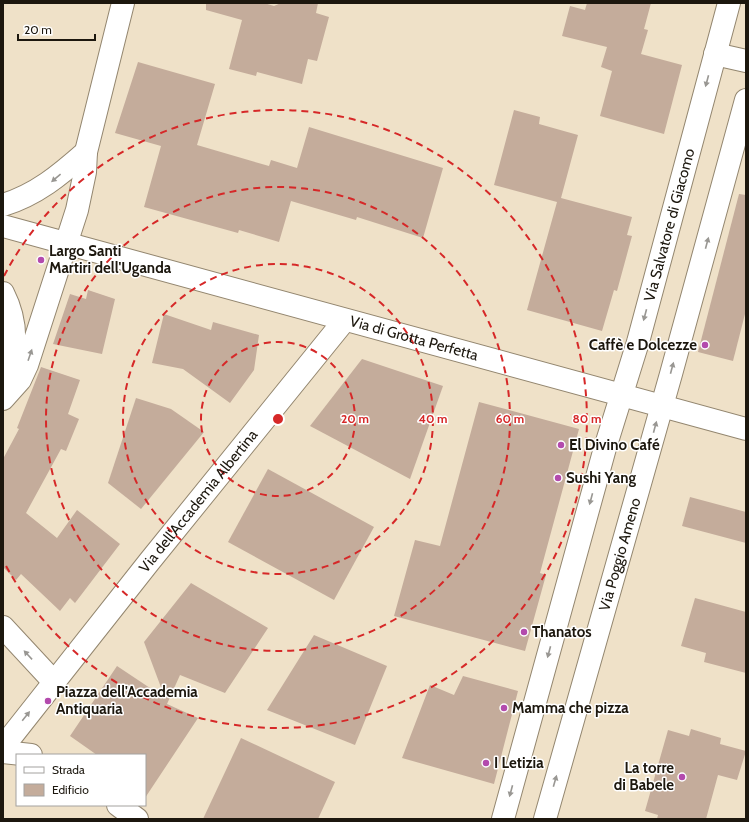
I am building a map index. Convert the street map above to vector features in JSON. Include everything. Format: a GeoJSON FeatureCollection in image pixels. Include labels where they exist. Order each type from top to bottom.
{"type":"FeatureCollection","features":[{"type":"Feature","properties":{"kind":"street"},"geometry":{"type":"LineString","coordinates":[[3,398],[20,380],[27,365],[74,245],[85,172],[86,152],[123,3]]}},
{"type":"Feature","properties":{"kind":"street","name":"Via Salvatore di Giacomo"},"geometry":{"type":"LineString","coordinates":[[622,395],[640,334],[729,3]]}},
{"type":"Feature","properties":{"kind":"street"},"geometry":{"type":"LineString","coordinates":[[715,54],[746,62]]}},
{"type":"Feature","properties":{"kind":"street"},"geometry":{"type":"LineString","coordinates":[[661,406],[746,100]]}},
{"type":"Feature","properties":{"kind":"street"},"geometry":{"type":"LineString","coordinates":[[3,205],[29,195],[51,183],[86,152]]}},
{"type":"Feature","properties":{"kind":"street"},"geometry":{"type":"LineString","coordinates":[[3,226],[74,245]]}},
{"type":"Feature","properties":{"kind":"street","name":"Via di Grotta Perfetta"},"geometry":{"type":"LineString","coordinates":[[74,245],[746,429]]}},
{"type":"Feature","properties":{"kind":"street"},"geometry":{"type":"LineString","coordinates":[[3,293],[13,318],[15,344],[3,398]]}},
{"type":"Feature","properties":{"kind":"street","name":"Via dell'Accademia Albertina"},"geometry":{"type":"LineString","coordinates":[[3,747],[344,320]]}},
{"type":"Feature","properties":{"kind":"street"},"geometry":{"type":"LineString","coordinates":[[503,819],[622,395]]}},
{"type":"Feature","properties":{"kind":"street","name":"Via Poggio Ameno"},"geometry":{"type":"LineString","coordinates":[[545,819],[661,406]]}},
{"type":"Feature","properties":{"kind":"street"},"geometry":{"type":"LineString","coordinates":[[3,627],[54,682]]}},
{"type":"Feature","properties":{"kind":"street"},"geometry":{"type":"LineString","coordinates":[[3,752],[22,754]]}},
{"type":"Feature","properties":{"kind":"street"},"geometry":{"type":"LineString","coordinates":[[119,806],[137,819]]}},
{"type":"Feature","properties":{"kind":"building"},"geometry":{"type":"Polygon","coordinates":[[[206,3],[264,3],[274,6],[281,3],[318,3],[316,13],[329,17],[317,61],[308,59],[302,84],[257,72],[256,76],[229,69],[242,20],[206,10],[206,3]]]}},
{"type":"Feature","properties":{"kind":"building"},"geometry":{"type":"Polygon","coordinates":[[[587,3],[651,3],[644,29],[648,30],[641,54],[682,65],[664,134],[600,116],[612,71],[601,67],[607,47],[562,36],[570,6],[585,10],[587,3]]]}},
{"type":"Feature","properties":{"kind":"building"},"geometry":{"type":"Polygon","coordinates":[[[138,62],[215,84],[197,145],[269,166],[271,160],[297,168],[309,127],[443,168],[423,238],[357,217],[356,220],[291,201],[279,242],[239,230],[238,233],[144,207],[161,146],[115,133],[138,62]]]}},
{"type":"Feature","properties":{"kind":"building"},"geometry":{"type":"Polygon","coordinates":[[[514,110],[540,117],[539,124],[578,135],[561,198],[632,217],[627,235],[632,236],[617,291],[614,290],[602,331],[527,310],[557,202],[494,185],[514,110]]]}},
{"type":"Feature","properties":{"kind":"building"},"geometry":{"type":"Polygon","coordinates":[[[739,194],[746,195],[746,310],[733,361],[698,352],[739,194]]]}},
{"type":"Feature","properties":{"kind":"building"},"geometry":{"type":"Polygon","coordinates":[[[88,290],[115,299],[102,354],[53,344],[70,294],[86,299],[88,290]]]}},
{"type":"Feature","properties":{"kind":"building"},"geometry":{"type":"Polygon","coordinates":[[[164,314],[211,330],[213,322],[259,335],[254,370],[230,403],[183,369],[152,363],[164,314]]]}},
{"type":"Feature","properties":{"kind":"building"},"geometry":{"type":"Polygon","coordinates":[[[362,359],[443,386],[410,479],[310,426],[362,359]]]}},
{"type":"Feature","properties":{"kind":"building"},"geometry":{"type":"Polygon","coordinates":[[[41,367],[80,380],[68,414],[79,419],[66,451],[61,449],[26,513],[57,538],[77,510],[120,544],[75,603],[70,598],[60,611],[21,574],[16,580],[3,567],[3,459],[19,429],[17,428],[41,367]]]}},
{"type":"Feature","properties":{"kind":"building"},"geometry":{"type":"Polygon","coordinates":[[[136,398],[171,409],[204,432],[141,509],[108,483],[136,398]]]}},
{"type":"Feature","properties":{"kind":"building"},"geometry":{"type":"Polygon","coordinates":[[[479,402],[579,429],[540,573],[546,575],[525,651],[394,616],[415,540],[440,546],[479,402]]]}},
{"type":"Feature","properties":{"kind":"building"},"geometry":{"type":"Polygon","coordinates":[[[268,469],[374,527],[334,600],[228,542],[268,469]]]}},
{"type":"Feature","properties":{"kind":"building"},"geometry":{"type":"Polygon","coordinates":[[[690,497],[746,512],[746,543],[682,526],[690,497]]]}},
{"type":"Feature","properties":{"kind":"building"},"geometry":{"type":"Polygon","coordinates":[[[191,583],[268,628],[225,693],[180,675],[167,704],[198,718],[146,796],[146,754],[96,754],[70,736],[117,666],[165,698],[144,642],[191,583]]]}},
{"type":"Feature","properties":{"kind":"building"},"geometry":{"type":"Polygon","coordinates":[[[695,598],[746,612],[746,673],[704,662],[706,653],[681,646],[695,598]]]}},
{"type":"Feature","properties":{"kind":"building"},"geometry":{"type":"Polygon","coordinates":[[[314,635],[387,666],[355,745],[267,710],[314,635]]]}},
{"type":"Feature","properties":{"kind":"building"},"geometry":{"type":"Polygon","coordinates":[[[463,676],[518,691],[494,784],[402,758],[430,685],[454,695],[463,676]]]}},
{"type":"Feature","properties":{"kind":"building","name":"La torre di Babele"},"geometry":{"type":"Polygon","coordinates":[[[691,729],[721,738],[720,744],[746,751],[737,780],[718,775],[706,819],[657,819],[658,815],[645,811],[668,730],[689,736],[691,729]]]}},
{"type":"Feature","properties":{"kind":"building"},"geometry":{"type":"Polygon","coordinates":[[[241,738],[335,782],[318,819],[203,819],[241,738]]]}},
{"type":"Feature","properties":{"kind":"place","name":"Largo Santi Martiri dell'Uganda"},"geometry":{"type":"Point","coordinates":[41,260]}},
{"type":"Feature","properties":{"kind":"place","name":"Caffè e Dolcezze"},"geometry":{"type":"Point","coordinates":[705,345]}},
{"type":"Feature","properties":{"kind":"place","name":"El Divino Café"},"geometry":{"type":"Point","coordinates":[561,445]}},
{"type":"Feature","properties":{"kind":"place","name":"Sushi Yang"},"geometry":{"type":"Point","coordinates":[558,478]}},
{"type":"Feature","properties":{"kind":"place","name":"Thanatos"},"geometry":{"type":"Point","coordinates":[524,632]}},
{"type":"Feature","properties":{"kind":"place","name":"Piazza dell'Accademia Antiquaria"},"geometry":{"type":"Point","coordinates":[48,701]}},
{"type":"Feature","properties":{"kind":"place","name":"Mamma che pizza"},"geometry":{"type":"Point","coordinates":[504,708]}},
{"type":"Feature","properties":{"kind":"place","name":"I Letizia"},"geometry":{"type":"Point","coordinates":[486,763]}},
{"type":"Feature","properties":{"kind":"place","name":"La torre di Babele"},"geometry":{"type":"Point","coordinates":[682,777]}}]}
